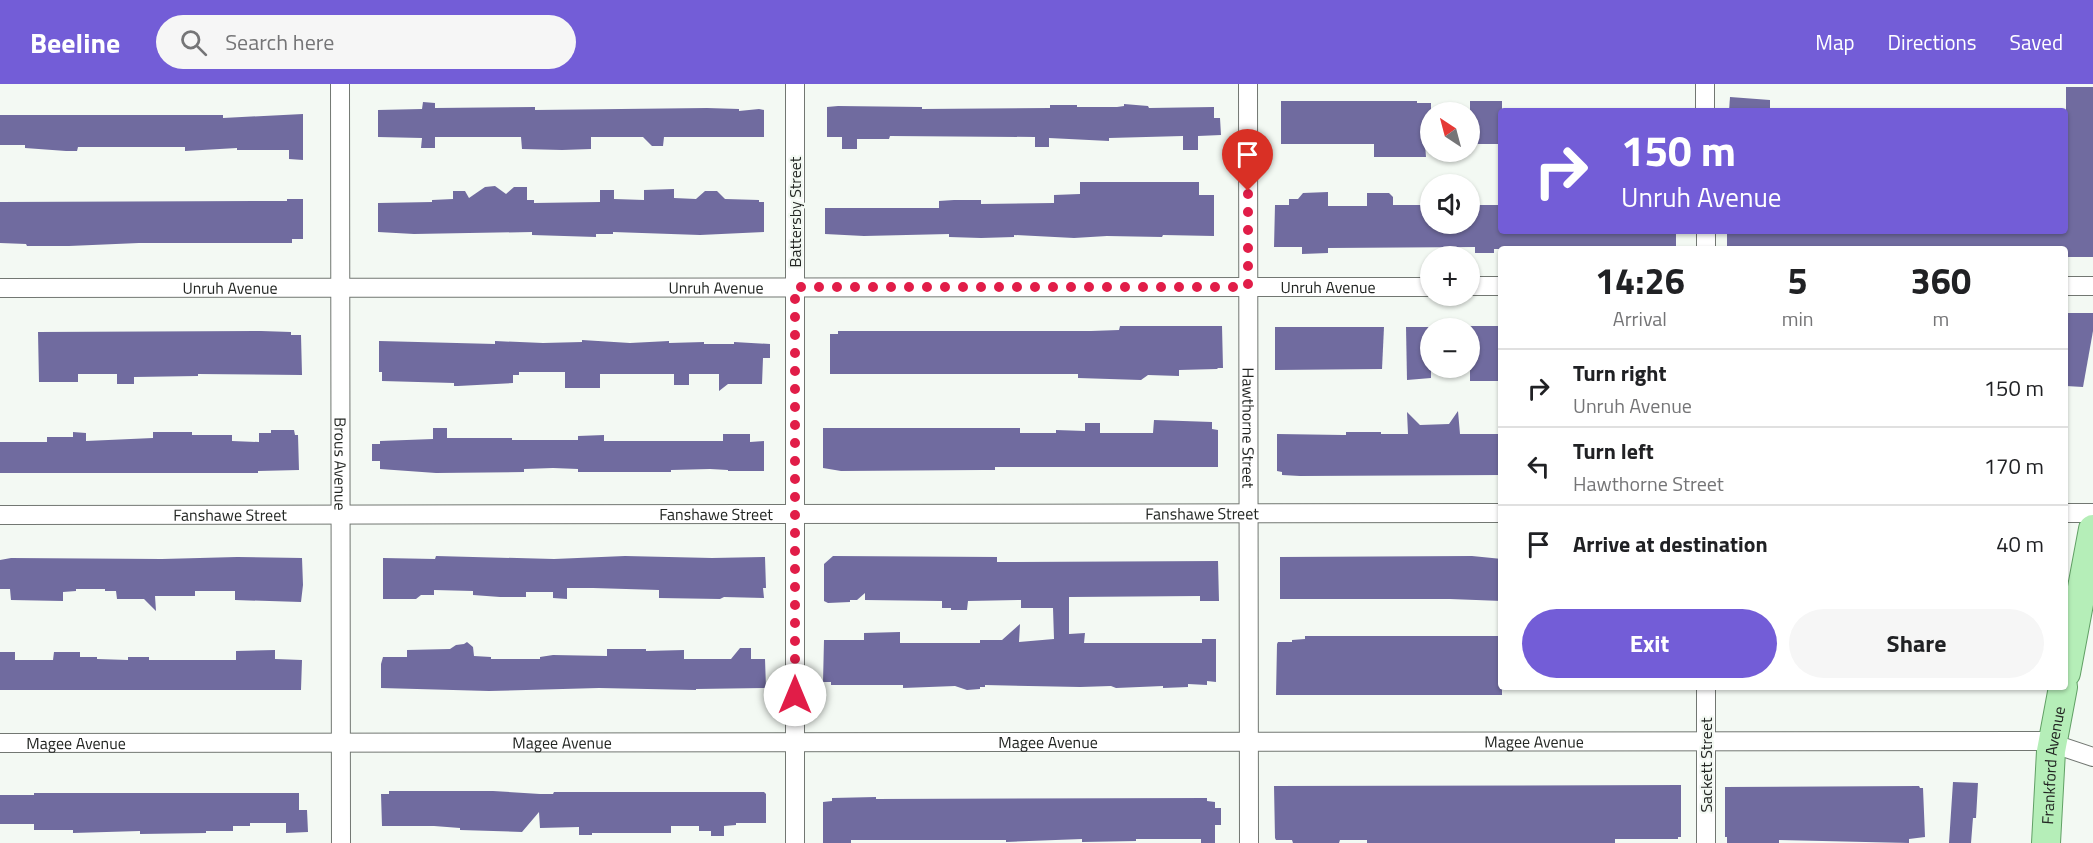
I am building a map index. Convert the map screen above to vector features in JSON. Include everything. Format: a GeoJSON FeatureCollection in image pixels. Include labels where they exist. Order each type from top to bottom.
{"type":"FeatureCollection","features":[{"type":"Feature","properties":{"kind":"main road"},"geometry":{"type":"LineString","coordinates":[[2068,662],[2093,529]]}},
{"type":"Feature","properties":{"kind":"main road","name":"Frankford Avenue"},"geometry":{"type":"LineString","coordinates":[[2046,843],[2052,742],[2062,690]]}},
{"type":"Feature","properties":{"kind":"street","name":"Brous Avenue"},"geometry":{"type":"LineString","coordinates":[[340,84],[341,843]]}},
{"type":"Feature","properties":{"kind":"street","name":"Battersby Street"},"geometry":{"type":"LineString","coordinates":[[795,84],[795,843]]}},
{"type":"Feature","properties":{"kind":"street","name":"Hawthorne Street"},"geometry":{"type":"LineString","coordinates":[[1248,84],[1249,843]]}},
{"type":"Feature","properties":{"kind":"street"},"geometry":{"type":"LineString","coordinates":[[1705,84],[1705,108]]}},
{"type":"Feature","properties":{"kind":"street","name":"Unruh Avenue"},"geometry":{"type":"LineString","coordinates":[[0,288],[1420,286]]}},
{"type":"Feature","properties":{"kind":"street"},"geometry":{"type":"LineString","coordinates":[[1480,286],[1498,286]]}},
{"type":"Feature","properties":{"kind":"street"},"geometry":{"type":"LineString","coordinates":[[2068,286],[2093,286]]}},
{"type":"Feature","properties":{"kind":"street","name":"Fanshawe Street"},"geometry":{"type":"LineString","coordinates":[[0,515],[1498,513]]}},
{"type":"Feature","properties":{"kind":"street"},"geometry":{"type":"LineString","coordinates":[[2068,513],[2093,513]]}},
{"type":"Feature","properties":{"kind":"street","name":"Sackett Street"},"geometry":{"type":"LineString","coordinates":[[1706,690],[1706,843]]}},
{"type":"Feature","properties":{"kind":"street","name":"Magee Avenue"},"geometry":{"type":"LineString","coordinates":[[0,743],[2052,742],[2093,757]]}},
{"type":"Feature","properties":{"kind":"building"},"geometry":{"type":"Polygon","coordinates":[[[2066,87],[2093,87],[2093,257],[2068,257],[2068,246],[1727,246],[1727,234],[2068,234],[2068,108],[2066,108],[2066,87]]]}},
{"type":"Feature","properties":{"kind":"building"},"geometry":{"type":"Polygon","coordinates":[[[1730,97],[1770,100],[1770,108],[1729,108],[1730,97]]]}},
{"type":"Feature","properties":{"kind":"building"},"geometry":{"type":"Polygon","coordinates":[[[1281,101],[1417,101],[1420,103],[1420,157],[1374,157],[1374,144],[1281,144],[1281,101]]]}},
{"type":"Feature","properties":{"kind":"building"},"geometry":{"type":"Polygon","coordinates":[[[1470,101],[1502,101],[1502,108],[1498,108],[1498,144],[1480,144],[1480,102],[1470,101]]]}},
{"type":"Feature","properties":{"kind":"building"},"geometry":{"type":"Polygon","coordinates":[[[423,102],[435,103],[435,108],[535,107],[535,110],[707,108],[739,109],[739,111],[759,109],[764,110],[764,137],[664,137],[663,146],[652,146],[643,137],[591,137],[591,149],[562,150],[522,149],[521,137],[435,137],[435,148],[421,148],[422,138],[378,137],[378,110],[422,109],[423,102]]]}},
{"type":"Feature","properties":{"kind":"building"},"geometry":{"type":"Polygon","coordinates":[[[1124,104],[1148,106],[1149,108],[1214,107],[1214,118],[1220,118],[1221,135],[1198,136],[1198,150],[1183,150],[1183,136],[1109,138],[1109,141],[1049,138],[1049,147],[1035,147],[1035,137],[890,136],[889,139],[857,139],[857,149],[842,149],[842,137],[827,137],[827,107],[1050,108],[1050,105],[1117,107],[1124,106],[1124,104]]]}},
{"type":"Feature","properties":{"kind":"building"},"geometry":{"type":"Polygon","coordinates":[[[303,114],[303,160],[289,159],[289,150],[237,150],[237,148],[185,151],[185,147],[78,147],[77,151],[66,151],[25,148],[25,145],[0,145],[0,115],[223,115],[223,118],[303,114]]]}},
{"type":"Feature","properties":{"kind":"building"},"geometry":{"type":"Polygon","coordinates":[[[1080,182],[1199,182],[1199,195],[1214,195],[1214,236],[1074,238],[1014,235],[1014,237],[981,238],[949,237],[949,234],[864,236],[825,234],[825,208],[939,208],[939,201],[954,200],[981,200],[981,204],[1054,203],[1054,195],[1080,194],[1080,182]]]}},
{"type":"Feature","properties":{"kind":"building"},"geometry":{"type":"Polygon","coordinates":[[[495,186],[506,194],[514,187],[527,187],[527,200],[534,200],[534,203],[600,202],[600,190],[614,190],[614,199],[644,200],[644,190],[674,189],[674,198],[696,199],[705,191],[717,191],[725,199],[764,202],[764,232],[700,235],[613,232],[613,234],[596,234],[596,237],[532,235],[532,232],[414,234],[378,232],[378,203],[432,202],[432,200],[453,199],[453,191],[465,191],[469,198],[485,187],[495,186]]]}},
{"type":"Feature","properties":{"kind":"building"},"geometry":{"type":"Polygon","coordinates":[[[1328,192],[1328,206],[1367,206],[1367,193],[1389,193],[1393,197],[1393,205],[1420,205],[1420,234],[1480,234],[1480,205],[1498,205],[1498,234],[1676,234],[1676,246],[1498,246],[1498,249],[1494,249],[1494,253],[1480,253],[1480,246],[1420,246],[1328,248],[1328,253],[1302,254],[1302,247],[1274,247],[1275,205],[1289,205],[1289,199],[1298,199],[1303,193],[1328,192]]]}},
{"type":"Feature","properties":{"kind":"building"},"geometry":{"type":"Polygon","coordinates":[[[287,199],[303,199],[303,239],[292,239],[292,243],[27,246],[26,244],[0,243],[0,202],[287,201],[287,199]]]}},
{"type":"Feature","properties":{"kind":"building"},"geometry":{"type":"Polygon","coordinates":[[[2068,313],[2093,313],[2093,331],[2083,387],[2068,386],[2068,313]]]}},
{"type":"Feature","properties":{"kind":"building"},"geometry":{"type":"Polygon","coordinates":[[[1120,326],[1222,326],[1223,368],[1179,370],[1179,376],[1148,375],[1141,380],[1078,378],[1078,374],[830,374],[830,334],[838,334],[838,331],[1091,331],[1119,330],[1120,326]]]}},
{"type":"Feature","properties":{"kind":"building"},"geometry":{"type":"Polygon","coordinates":[[[1480,326],[1498,326],[1498,381],[1470,381],[1470,378],[1480,378],[1480,326]]]}},
{"type":"Feature","properties":{"kind":"building"},"geometry":{"type":"Polygon","coordinates":[[[1275,327],[1384,327],[1382,369],[1275,370],[1275,327]]]}},
{"type":"Feature","properties":{"kind":"building"},"geometry":{"type":"Polygon","coordinates":[[[1406,327],[1420,327],[1420,378],[1431,378],[1407,380],[1406,327]]]}},
{"type":"Feature","properties":{"kind":"building"},"geometry":{"type":"Polygon","coordinates":[[[38,332],[291,332],[291,335],[301,335],[302,375],[198,374],[198,376],[134,377],[134,384],[117,384],[117,374],[78,374],[78,382],[39,382],[38,332]]]}},
{"type":"Feature","properties":{"kind":"building"},"geometry":{"type":"Polygon","coordinates":[[[582,340],[630,343],[669,341],[669,343],[770,344],[770,358],[763,358],[762,384],[728,384],[719,391],[719,374],[689,374],[689,385],[674,385],[674,374],[600,374],[600,388],[565,388],[565,372],[519,372],[519,375],[513,375],[513,383],[454,386],[454,383],[382,381],[382,372],[379,372],[379,341],[495,344],[495,341],[543,343],[582,342],[582,340]]]}},
{"type":"Feature","properties":{"kind":"building"},"geometry":{"type":"Polygon","coordinates":[[[1458,411],[1460,434],[1498,434],[1498,475],[1300,476],[1282,475],[1282,472],[1277,471],[1277,434],[1346,435],[1346,432],[1381,432],[1381,434],[1408,434],[1407,412],[1420,425],[1449,424],[1458,411]]]}},
{"type":"Feature","properties":{"kind":"building"},"geometry":{"type":"Polygon","coordinates":[[[1154,420],[1212,422],[1212,429],[1218,430],[1218,467],[995,467],[995,470],[841,471],[823,468],[823,428],[1020,428],[1020,433],[1056,433],[1056,430],[1085,431],[1085,423],[1100,423],[1100,433],[1153,433],[1154,420]]]}},
{"type":"Feature","properties":{"kind":"building"},"geometry":{"type":"Polygon","coordinates":[[[433,428],[447,428],[447,438],[512,438],[512,440],[578,440],[578,436],[604,435],[604,441],[723,441],[723,434],[750,434],[750,442],[764,441],[764,471],[710,469],[671,470],[671,472],[578,472],[578,469],[553,468],[524,469],[524,472],[436,473],[380,469],[380,461],[372,461],[372,444],[380,444],[380,441],[433,439],[433,428]]]}},
{"type":"Feature","properties":{"kind":"building"},"geometry":{"type":"Polygon","coordinates":[[[271,430],[294,430],[295,435],[298,435],[299,470],[258,471],[258,473],[0,473],[0,442],[47,442],[47,437],[73,437],[73,432],[86,433],[86,441],[153,438],[153,432],[192,432],[192,435],[232,435],[232,441],[259,442],[259,433],[271,433],[271,430]]]}},
{"type":"Feature","properties":{"kind":"building"},"geometry":{"type":"Polygon","coordinates":[[[436,556],[554,559],[625,556],[765,557],[766,588],[763,588],[764,598],[659,598],[659,590],[567,588],[567,599],[553,598],[553,592],[526,592],[526,597],[500,597],[473,595],[473,591],[434,590],[434,595],[421,595],[416,599],[383,599],[383,558],[435,559],[436,556]]]}},
{"type":"Feature","properties":{"kind":"building"},"geometry":{"type":"Polygon","coordinates":[[[833,556],[997,557],[997,562],[1218,561],[1219,601],[1200,601],[1200,596],[1069,597],[1069,634],[1085,633],[1084,643],[1202,643],[1202,639],[1216,639],[1216,682],[1207,681],[1207,685],[1188,684],[1188,687],[1163,688],[1163,686],[1116,688],[1111,686],[985,685],[980,689],[967,690],[955,686],[903,688],[903,685],[831,685],[831,682],[823,682],[824,640],[864,640],[864,633],[900,632],[900,643],[980,643],[980,640],[1002,640],[1020,624],[1019,642],[1054,639],[1053,608],[1021,608],[1021,600],[968,601],[967,610],[951,610],[951,608],[942,608],[942,601],[865,600],[865,593],[857,600],[850,600],[850,602],[828,603],[824,601],[824,564],[833,556]]]}},
{"type":"Feature","properties":{"kind":"building"},"geometry":{"type":"Polygon","coordinates":[[[1472,556],[1498,559],[1498,601],[1280,599],[1280,557],[1472,556]]]}},
{"type":"Feature","properties":{"kind":"building"},"geometry":{"type":"Polygon","coordinates":[[[11,558],[302,558],[301,602],[235,600],[235,591],[195,591],[195,596],[155,596],[156,611],[144,599],[117,599],[116,591],[105,591],[105,589],[76,589],[76,591],[63,592],[63,601],[11,600],[10,589],[0,589],[0,560],[11,558]]]}},
{"type":"Feature","properties":{"kind":"building"},"geometry":{"type":"Polygon","coordinates":[[[1305,636],[1498,636],[1498,690],[1502,690],[1502,695],[1276,695],[1278,642],[1305,639],[1305,636]]]}},
{"type":"Feature","properties":{"kind":"building"},"geometry":{"type":"Polygon","coordinates":[[[467,642],[473,647],[474,656],[491,657],[491,659],[540,659],[540,657],[553,655],[607,656],[607,649],[646,649],[646,651],[684,650],[684,659],[731,659],[740,648],[751,648],[751,659],[765,659],[766,688],[696,690],[599,688],[489,691],[381,688],[383,657],[407,657],[407,650],[450,649],[467,642]]]}},
{"type":"Feature","properties":{"kind":"building"},"geometry":{"type":"Polygon","coordinates":[[[275,650],[275,659],[302,660],[301,690],[0,690],[0,652],[15,652],[15,660],[53,660],[54,652],[80,652],[80,657],[97,657],[97,659],[128,660],[128,657],[149,657],[149,660],[236,660],[236,651],[275,650]]]}},
{"type":"Feature","properties":{"kind":"building"},"geometry":{"type":"Polygon","coordinates":[[[1953,782],[1978,783],[1976,818],[1973,818],[1971,843],[1949,843],[1953,782]]]}},
{"type":"Feature","properties":{"kind":"building"},"geometry":{"type":"Polygon","coordinates":[[[1681,785],[1681,837],[1678,839],[1615,839],[1615,843],[1367,843],[1367,840],[1340,840],[1339,843],[1293,843],[1292,840],[1276,840],[1275,838],[1274,786],[1681,785]]]}},
{"type":"Feature","properties":{"kind":"building"},"geometry":{"type":"Polygon","coordinates":[[[1919,786],[1923,788],[1925,837],[1909,839],[1909,843],[1779,840],[1779,843],[1727,843],[1727,837],[1725,837],[1725,787],[1919,786]]]}},
{"type":"Feature","properties":{"kind":"building"},"geometry":{"type":"Polygon","coordinates":[[[389,791],[493,791],[540,794],[553,794],[554,792],[764,792],[766,794],[766,823],[736,823],[736,825],[724,826],[724,836],[711,836],[711,831],[699,831],[699,826],[671,826],[671,833],[579,835],[579,827],[540,828],[539,812],[522,832],[460,830],[460,828],[434,826],[382,826],[381,794],[389,794],[389,791]]]}},
{"type":"Feature","properties":{"kind":"building"},"geometry":{"type":"Polygon","coordinates":[[[34,793],[299,793],[299,810],[307,810],[308,832],[286,833],[286,823],[250,823],[250,826],[233,826],[233,831],[140,834],[140,831],[73,833],[73,830],[34,830],[34,824],[0,824],[0,795],[34,795],[34,793]]]}},
{"type":"Feature","properties":{"kind":"building"},"geometry":{"type":"Polygon","coordinates":[[[876,797],[876,799],[1207,798],[1207,801],[1215,802],[1215,808],[1221,808],[1221,825],[1215,825],[1215,843],[1201,843],[1201,839],[1082,842],[1082,839],[1006,842],[1006,840],[851,840],[851,843],[823,843],[823,802],[832,801],[832,798],[876,797]]]}},
{"type":"Feature","properties":{"kind":"route"},"geometry":{"type":"LineString","coordinates":[[795,695],[795,287],[1248,287],[1248,191]]}}]}
